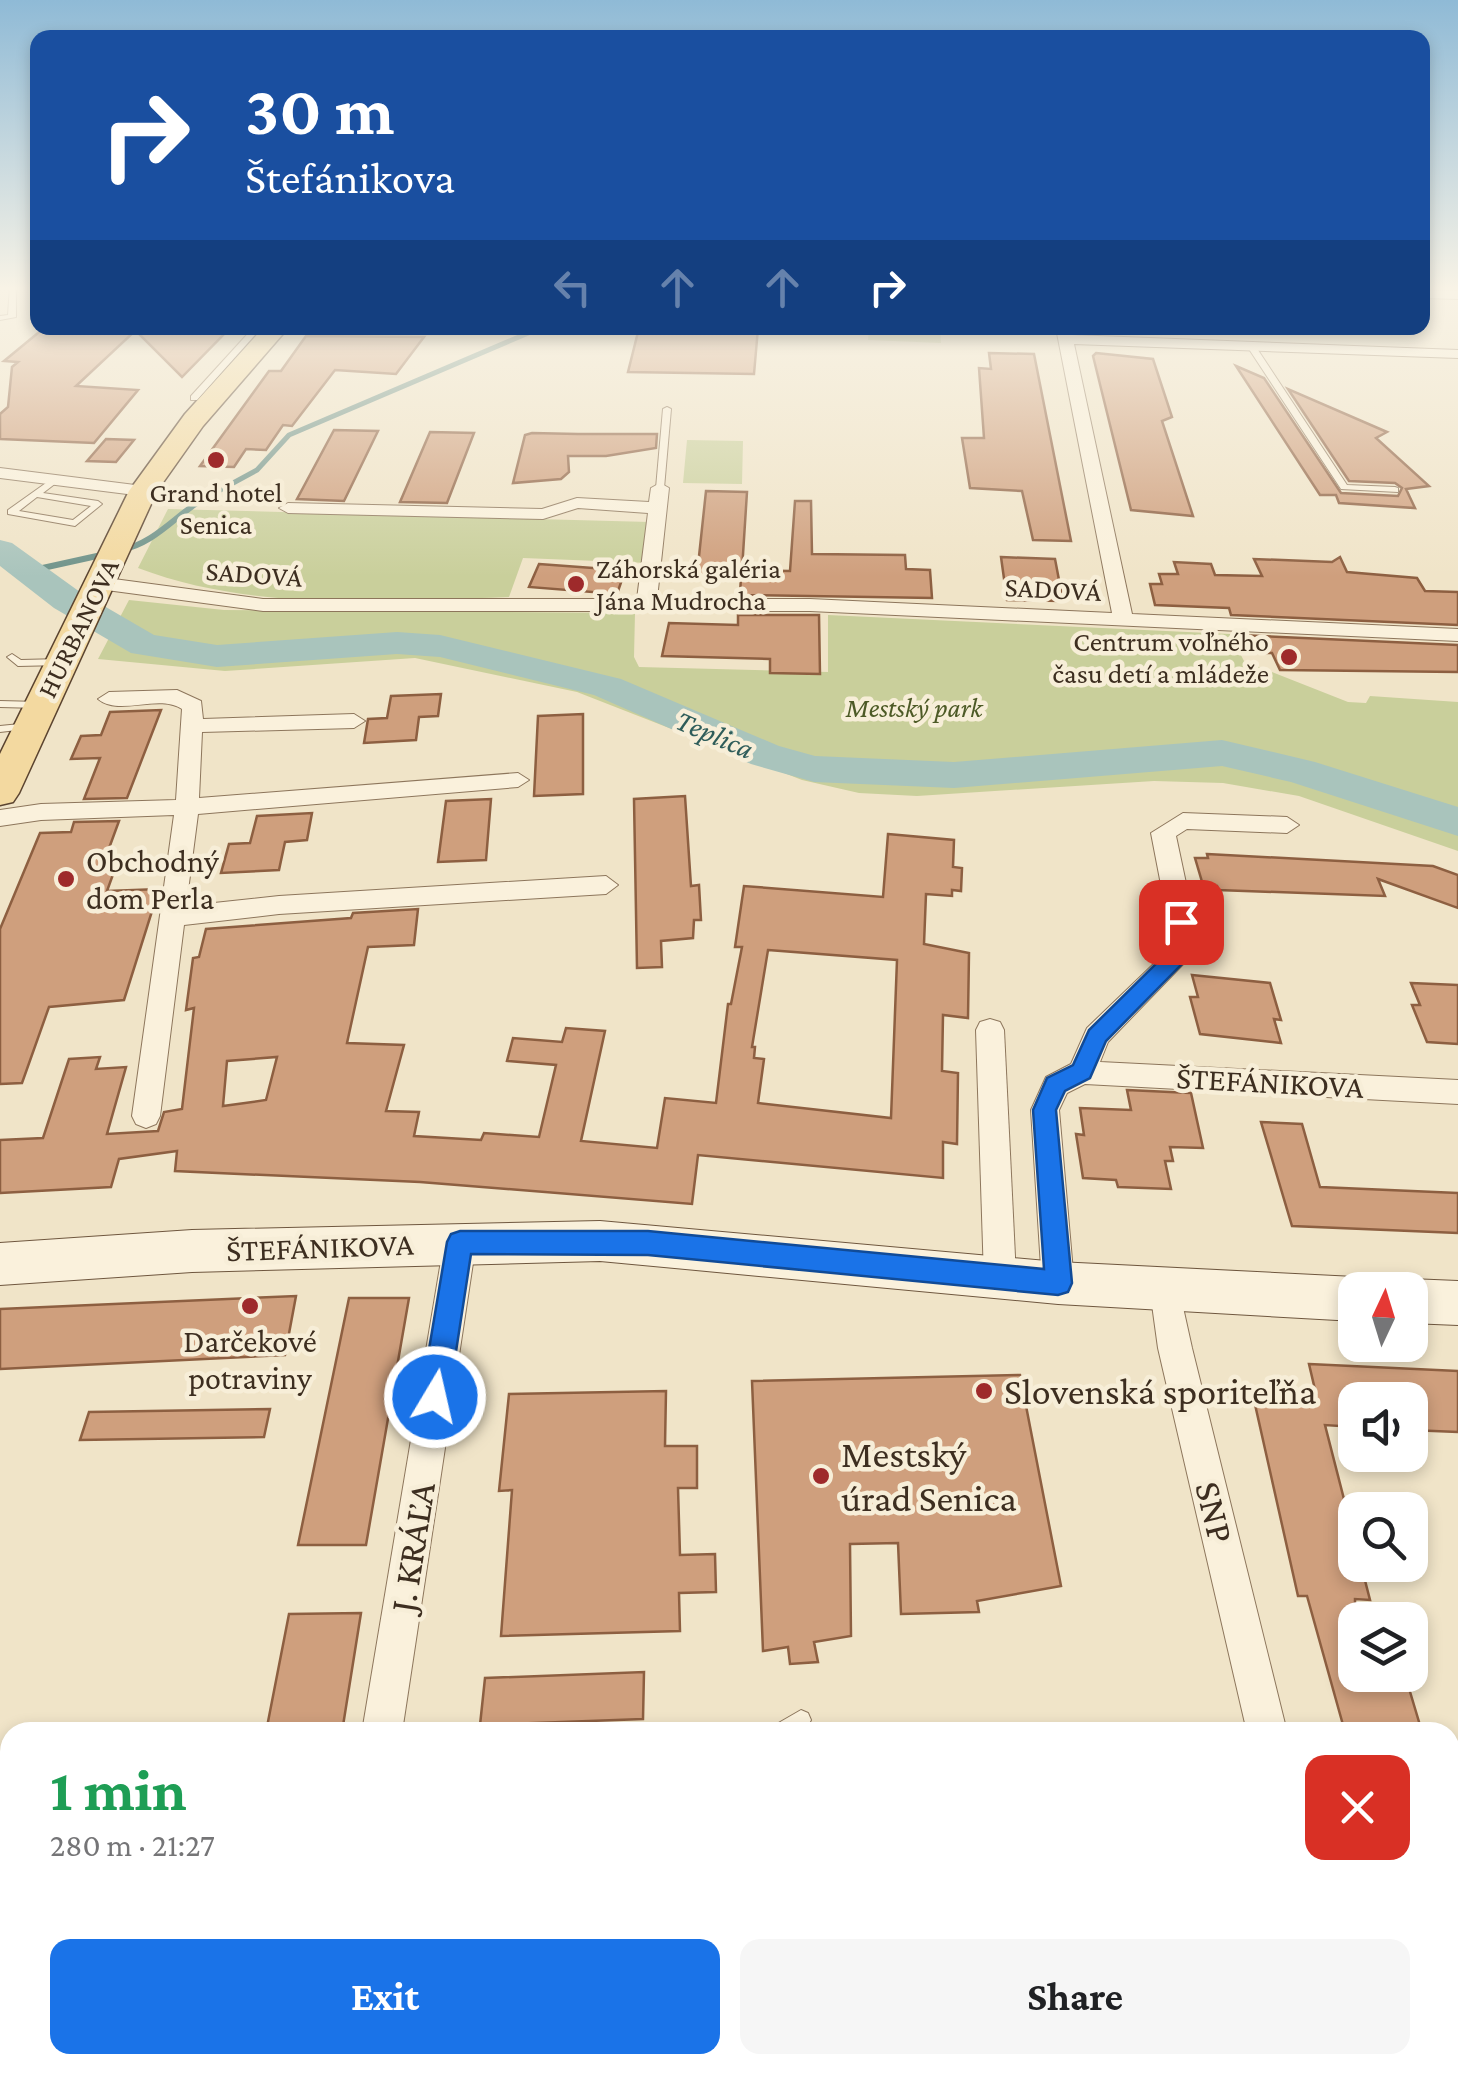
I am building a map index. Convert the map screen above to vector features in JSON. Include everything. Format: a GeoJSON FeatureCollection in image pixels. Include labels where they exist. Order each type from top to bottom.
{"type":"FeatureCollection","features":[{"type":"Feature","properties":{"kind":"main road","name":"HURBANOVA"},"geometry":{"type":"LineString","coordinates":[[0,793],[24,720],[68,648],[143,491],[203,399],[220,383]]}},
{"type":"Feature","properties":{"kind":"street"},"geometry":{"type":"LineString","coordinates":[[1074,383],[1123,620]]}},
{"type":"Feature","properties":{"kind":"street"},"geometry":{"type":"LineString","coordinates":[[0,473],[48,492],[143,491]]}},
{"type":"Feature","properties":{"kind":"street"},"geometry":{"type":"LineString","coordinates":[[646,607],[660,488]]}},
{"type":"Feature","properties":{"kind":"street"},"geometry":{"type":"LineString","coordinates":[[288,508],[543,514],[578,503],[657,508]]}},
{"type":"Feature","properties":{"kind":"street","name":"SADOVÁ"},"geometry":{"type":"LineString","coordinates":[[105,570],[264,605],[810,605],[1458,635]]}},
{"type":"Feature","properties":{"kind":"street","name":"HURBANOVA"},"geometry":{"type":"LineString","coordinates":[[109,699],[178,696],[193,706],[192,726]]}},
{"type":"Feature","properties":{"kind":"street"},"geometry":{"type":"LineString","coordinates":[[146,1116],[187,807],[192,726],[354,721]]}},
{"type":"Feature","properties":{"kind":"street"},"geometry":{"type":"LineString","coordinates":[[0,818],[518,780]]}},
{"type":"Feature","properties":{"kind":"street"},"geometry":{"type":"LineString","coordinates":[[1058,1283],[1044,1110],[1056,1085],[1082,1072],[1097,1036],[1178,956],[1181,922],[1162,833],[1183,821],[1287,825]]}},
{"type":"Feature","properties":{"kind":"street"},"geometry":{"type":"LineString","coordinates":[[173,917],[279,906],[606,886]]}},
{"type":"Feature","properties":{"kind":"street"},"geometry":{"type":"LineString","coordinates":[[990,1030],[1000,1277]]}},
{"type":"Feature","properties":{"kind":"street","name":"ŠTEFÁNIKOVA"},"geometry":{"type":"LineString","coordinates":[[1082,1072],[1458,1092]]}},
{"type":"Feature","properties":{"kind":"street","name":"ŠTEFÁNIKOVA"},"geometry":{"type":"LineString","coordinates":[[0,1264],[192,1251],[460,1242],[648,1243],[1058,1283],[1338,1297]]}},
{"type":"Feature","properties":{"kind":"street","name":"J. KRÁĽA"},"geometry":{"type":"LineString","coordinates":[[384,1722],[460,1242]]}},
{"type":"Feature","properties":{"kind":"street","name":"SNP"},"geometry":{"type":"LineString","coordinates":[[1166,1290],[1175,1348],[1266,1722]]}},
{"type":"Feature","properties":{"kind":"street"},"geometry":{"type":"LineString","coordinates":[[1428,1302],[1458,1303]]}},
{"type":"Feature","properties":{"kind":"lane"},"geometry":{"type":"LineString","coordinates":[[203,399],[215,383]]}},
{"type":"Feature","properties":{"kind":"lane"},"geometry":{"type":"LineString","coordinates":[[1276,383],[1344,487],[1395,490]]}},
{"type":"Feature","properties":{"kind":"lane"},"geometry":{"type":"LineString","coordinates":[[660,488],[667,409]]}},
{"type":"Feature","properties":{"kind":"lane"},"geometry":{"type":"LineString","coordinates":[[34,516],[48,492]]}},
{"type":"Feature","properties":{"kind":"lane"},"geometry":{"type":"LineString","coordinates":[[48,492],[75,500],[87,502],[64,522],[12,512],[48,492]]}},
{"type":"Feature","properties":{"kind":"lane"},"geometry":{"type":"LineString","coordinates":[[52,519],[75,500]]}},
{"type":"Feature","properties":{"kind":"lane"},"geometry":{"type":"LineString","coordinates":[[12,657],[18,663],[68,648]]}},
{"type":"Feature","properties":{"kind":"lane"},"geometry":{"type":"LineString","coordinates":[[0,704],[24,720]]}},
{"type":"Feature","properties":{"kind":"green space"},"geometry":{"type":"Polygon","coordinates":[[[687,440],[743,441],[742,484],[683,483],[687,440]]]}},
{"type":"Feature","properties":{"kind":"green space"},"geometry":{"type":"Polygon","coordinates":[[[168,509],[650,522],[648,563],[523,558],[509,597],[369,601],[274,598],[227,592],[138,568],[168,509]]]}},
{"type":"Feature","properties":{"kind":"green space","name":"Mestský park"},"geometry":{"type":"Polygon","coordinates":[[[129,600],[224,610],[635,613],[634,657],[639,667],[828,672],[828,615],[1230,634],[1244,661],[1348,702],[1366,703],[1370,696],[1458,702],[1458,851],[1299,796],[1223,783],[1154,781],[917,796],[859,793],[802,780],[577,692],[415,658],[225,671],[98,659],[129,600]]]}},
{"type":"Feature","properties":{"kind":"building"},"geometry":{"type":"Polygon","coordinates":[[[10,383],[79,383],[76,386],[138,390],[94,443],[0,439],[0,414],[8,407],[10,383]]]}},
{"type":"Feature","properties":{"kind":"building"},"geometry":{"type":"Polygon","coordinates":[[[260,383],[325,383],[292,426],[283,425],[266,450],[246,449],[234,467],[200,466],[260,383]]]}},
{"type":"Feature","properties":{"kind":"building"},"geometry":{"type":"Polygon","coordinates":[[[980,383],[1040,383],[1071,541],[1033,540],[1022,491],[970,488],[962,438],[984,438],[980,383]]]}},
{"type":"Feature","properties":{"kind":"building"},"geometry":{"type":"Polygon","coordinates":[[[1100,383],[1161,383],[1172,417],[1162,421],[1193,516],[1131,510],[1100,383]]]}},
{"type":"Feature","properties":{"kind":"building"},"geometry":{"type":"Polygon","coordinates":[[[1247,383],[1267,383],[1341,493],[1398,496],[1402,488],[1395,483],[1349,481],[1288,389],[1387,432],[1376,438],[1429,486],[1406,489],[1415,508],[1339,503],[1336,495],[1320,495],[1247,383]]]}},
{"type":"Feature","properties":{"kind":"building"},"geometry":{"type":"Polygon","coordinates":[[[334,430],[378,431],[344,501],[297,499],[334,430]]]}},
{"type":"Feature","properties":{"kind":"building"},"geometry":{"type":"Polygon","coordinates":[[[430,432],[474,433],[447,503],[400,502],[430,432]]]}},
{"type":"Feature","properties":{"kind":"building"},"geometry":{"type":"Polygon","coordinates":[[[657,434],[656,448],[606,456],[568,456],[569,472],[561,479],[513,483],[525,435],[657,434]]]}},
{"type":"Feature","properties":{"kind":"building"},"geometry":{"type":"Polygon","coordinates":[[[106,439],[134,440],[116,462],[87,461],[106,439]]]}},
{"type":"Feature","properties":{"kind":"building"},"geometry":{"type":"Polygon","coordinates":[[[706,491],[747,492],[742,570],[790,571],[795,501],[811,501],[812,554],[905,555],[906,569],[930,570],[932,598],[740,595],[741,576],[697,575],[706,491]]]}},
{"type":"Feature","properties":{"kind":"building"},"geometry":{"type":"Polygon","coordinates":[[[1001,557],[1055,559],[1063,601],[1007,600],[1001,557]]]}},
{"type":"Feature","properties":{"kind":"building"},"geometry":{"type":"Polygon","coordinates":[[[1340,557],[1347,572],[1417,578],[1425,591],[1458,592],[1458,625],[1231,615],[1229,608],[1155,605],[1150,584],[1162,584],[1159,574],[1178,574],[1174,562],[1211,564],[1215,575],[1262,576],[1254,559],[1332,562],[1340,557]]]}},
{"type":"Feature","properties":{"kind":"building"},"geometry":{"type":"Polygon","coordinates":[[[539,564],[625,571],[617,594],[529,587],[539,564]]]}},
{"type":"Feature","properties":{"kind":"building"},"geometry":{"type":"Polygon","coordinates":[[[738,615],[819,615],[820,674],[770,673],[770,659],[662,656],[669,623],[738,625],[738,615]]]}},
{"type":"Feature","properties":{"kind":"building"},"geometry":{"type":"Polygon","coordinates":[[[1239,635],[1458,645],[1458,672],[1280,670],[1272,653],[1246,653],[1239,635]]]}},
{"type":"Feature","properties":{"kind":"building"},"geometry":{"type":"Polygon","coordinates":[[[441,694],[438,716],[419,717],[416,740],[364,743],[368,719],[387,718],[391,696],[441,694]]]}},
{"type":"Feature","properties":{"kind":"building"},"geometry":{"type":"Polygon","coordinates":[[[161,710],[127,798],[84,799],[100,758],[71,759],[81,736],[101,735],[110,712],[161,710]]]}},
{"type":"Feature","properties":{"kind":"building"},"geometry":{"type":"Polygon","coordinates":[[[583,714],[583,794],[534,796],[538,716],[583,714]]]}},
{"type":"Feature","properties":{"kind":"building"},"geometry":{"type":"Polygon","coordinates":[[[685,796],[691,886],[699,885],[701,920],[694,920],[693,938],[661,941],[662,967],[637,968],[634,799],[685,796]]]}},
{"type":"Feature","properties":{"kind":"building"},"geometry":{"type":"Polygon","coordinates":[[[491,799],[486,860],[438,862],[446,801],[491,799]]]}},
{"type":"Feature","properties":{"kind":"building"},"geometry":{"type":"Polygon","coordinates":[[[312,813],[307,840],[285,842],[279,870],[221,873],[229,844],[250,843],[257,816],[312,813]]]}},
{"type":"Feature","properties":{"kind":"building"},"geometry":{"type":"Polygon","coordinates":[[[119,821],[101,870],[115,869],[107,891],[159,889],[124,1000],[49,1007],[22,1083],[0,1084],[0,929],[40,833],[71,832],[74,822],[119,821]]]}},
{"type":"Feature","properties":{"kind":"building"},"geometry":{"type":"Polygon","coordinates":[[[888,834],[954,840],[953,867],[962,868],[961,891],[952,890],[952,896],[926,894],[924,944],[969,953],[968,1018],[943,1015],[942,1071],[958,1073],[957,1144],[943,1142],[943,1178],[698,1155],[692,1204],[420,1182],[175,1171],[177,1151],[119,1159],[111,1187],[0,1193],[0,1140],[43,1138],[69,1059],[100,1057],[96,1069],[126,1067],[107,1134],[158,1131],[164,1112],[182,1109],[194,1008],[186,1010],[193,958],[199,957],[206,929],[418,909],[414,945],[368,947],[347,1043],[404,1045],[386,1111],[419,1112],[414,1136],[481,1140],[484,1133],[539,1137],[556,1065],[507,1061],[513,1038],[562,1042],[566,1028],[605,1031],[581,1141],[657,1148],[665,1098],[716,1103],[728,1004],[742,947],[735,947],[744,886],[883,897],[888,834]],[[768,950],[752,1047],[754,1058],[764,1059],[758,1103],[891,1118],[897,960],[768,950]],[[277,1057],[227,1061],[223,1106],[266,1100],[277,1057]]]}},
{"type":"Feature","properties":{"kind":"building"},"geometry":{"type":"Polygon","coordinates":[[[1207,854],[1433,866],[1458,875],[1458,908],[1378,879],[1385,896],[1218,890],[1217,886],[1203,885],[1195,858],[1208,858],[1207,854]]]}},
{"type":"Feature","properties":{"kind":"building"},"geometry":{"type":"Polygon","coordinates":[[[1192,975],[1270,983],[1281,1020],[1274,1019],[1281,1043],[1200,1034],[1190,997],[1198,997],[1192,975]]]}},
{"type":"Feature","properties":{"kind":"building"},"geometry":{"type":"Polygon","coordinates":[[[1411,983],[1458,985],[1458,1044],[1427,1042],[1412,1005],[1420,1005],[1411,983]]]}},
{"type":"Feature","properties":{"kind":"building"},"geometry":{"type":"Polygon","coordinates":[[[1127,1090],[1191,1093],[1203,1148],[1170,1147],[1173,1161],[1165,1161],[1171,1189],[1118,1187],[1116,1180],[1083,1178],[1076,1134],[1084,1135],[1080,1108],[1131,1110],[1127,1090]]]}},
{"type":"Feature","properties":{"kind":"building"},"geometry":{"type":"Polygon","coordinates":[[[1261,1122],[1302,1124],[1320,1187],[1458,1193],[1458,1233],[1292,1226],[1261,1122]]]}},
{"type":"Feature","properties":{"kind":"building"},"geometry":{"type":"Polygon","coordinates":[[[296,1296],[285,1355],[0,1369],[0,1309],[296,1296]]]}},
{"type":"Feature","properties":{"kind":"building"},"geometry":{"type":"Polygon","coordinates":[[[349,1298],[409,1298],[366,1545],[298,1545],[349,1298]]]}},
{"type":"Feature","properties":{"kind":"building"},"geometry":{"type":"Polygon","coordinates":[[[1309,1364],[1458,1371],[1458,1432],[1428,1431],[1428,1382],[1338,1382],[1338,1426],[1325,1425],[1342,1492],[1338,1492],[1338,1582],[1365,1582],[1370,1600],[1338,1602],[1338,1692],[1410,1692],[1419,1722],[1342,1722],[1307,1596],[1298,1596],[1252,1391],[1316,1394],[1309,1364]]]}},
{"type":"Feature","properties":{"kind":"building"},"geometry":{"type":"Polygon","coordinates":[[[1020,1375],[1061,1586],[977,1601],[979,1612],[901,1614],[898,1543],[850,1544],[851,1636],[814,1642],[818,1662],[790,1664],[788,1647],[763,1651],[752,1381],[1020,1375]]]}},
{"type":"Feature","properties":{"kind":"building"},"geometry":{"type":"Polygon","coordinates":[[[666,1391],[665,1446],[697,1446],[697,1488],[678,1488],[680,1555],[715,1554],[716,1592],[679,1593],[680,1631],[501,1636],[512,1490],[499,1491],[509,1394],[666,1391]]]}},
{"type":"Feature","properties":{"kind":"building"},"geometry":{"type":"Polygon","coordinates":[[[270,1409],[264,1437],[80,1440],[89,1412],[270,1409]]]}},
{"type":"Feature","properties":{"kind":"building"},"geometry":{"type":"Polygon","coordinates":[[[361,1613],[344,1722],[268,1722],[289,1614],[361,1613]]]}},
{"type":"Feature","properties":{"kind":"building"},"geometry":{"type":"Polygon","coordinates":[[[644,1672],[643,1719],[480,1722],[485,1678],[644,1672]]]}},
{"type":"Feature","properties":{"kind":"waterway"},"geometry":{"type":"LineString","coordinates":[[211,495],[257,470],[289,435],[411,383]]}},
{"type":"Feature","properties":{"kind":"waterway"},"geometry":{"type":"LineString","coordinates":[[121,550],[148,540],[218,492]]}},
{"type":"Feature","properties":{"kind":"waterway","name":"Teplica"},"geometry":{"type":"LineString","coordinates":[[0,550],[67,600],[144,645],[217,656],[397,643],[440,646],[607,687],[765,755],[814,769],[874,775],[954,775],[1222,753],[1300,771],[1458,822]]}},
{"type":"Feature","properties":{"kind":"waterway"},"geometry":{"type":"LineString","coordinates":[[29,571],[106,554]]}},
{"type":"Feature","properties":{"kind":"place","name":"Grand hotel Senica"},"geometry":{"type":"Point","coordinates":[216,460]}},
{"type":"Feature","properties":{"kind":"place","name":"Záhorská galéria Jána Mudrocha"},"geometry":{"type":"Point","coordinates":[576,584]}},
{"type":"Feature","properties":{"kind":"place","name":"Centrum voľného času detí a mládeže"},"geometry":{"type":"Point","coordinates":[1289,657]}},
{"type":"Feature","properties":{"kind":"place","name":"Obchodný dom Perla"},"geometry":{"type":"Point","coordinates":[66,879]}},
{"type":"Feature","properties":{"kind":"place","name":"Darčekové potraviny"},"geometry":{"type":"Point","coordinates":[250,1306]}},
{"type":"Feature","properties":{"kind":"place","name":"Slovenská sporiteľňa"},"geometry":{"type":"Point","coordinates":[984,1391]}},
{"type":"Feature","properties":{"kind":"place","name":"Mestský úrad Senica"},"geometry":{"type":"Point","coordinates":[821,1476]}},
{"type":"Feature","properties":{"kind":"route"},"geometry":{"type":"LineString","coordinates":[[435,1397],[460,1242],[648,1243],[1058,1283],[1044,1110],[1056,1085],[1082,1072],[1097,1036],[1178,956],[1181,922]]}}]}
